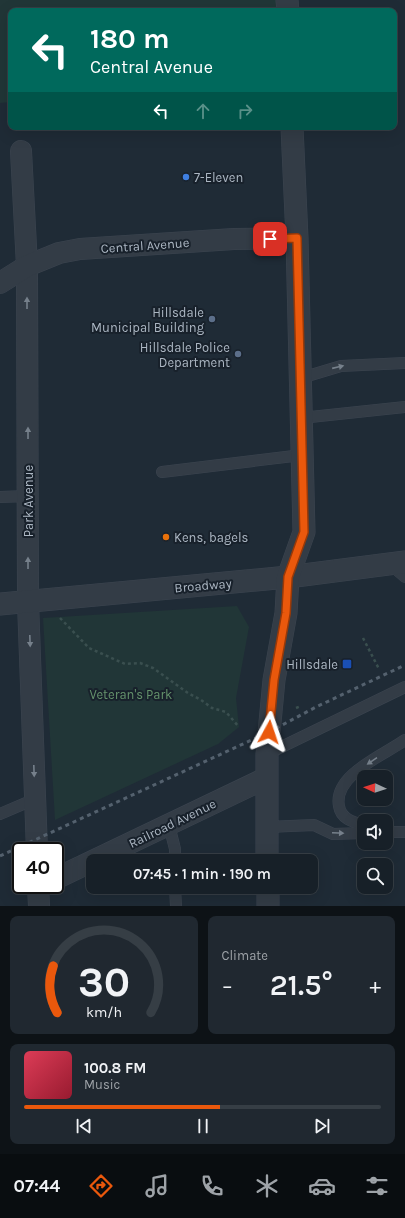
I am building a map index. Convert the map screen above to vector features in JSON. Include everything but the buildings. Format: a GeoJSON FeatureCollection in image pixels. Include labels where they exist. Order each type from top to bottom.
{"type":"FeatureCollection","features":[{"type":"Feature","properties":{"kind":"street"},"geometry":{"type":"LineString","coordinates":[[267,854],[266,778],[274,680],[286,613],[288,577],[304,532],[297,238],[292,130]]}},
{"type":"Feature","properties":{"kind":"street","name":"Park Avenue"},"geometry":{"type":"LineString","coordinates":[[21,151],[27,266],[28,602],[37,842]]}},
{"type":"Feature","properties":{"kind":"street","name":"Central Avenue"},"geometry":{"type":"LineString","coordinates":[[0,283],[27,266],[59,253],[80,249],[239,239],[297,238]]}},
{"type":"Feature","properties":{"kind":"street","name":"Broadway"},"geometry":{"type":"LineString","coordinates":[[0,604],[400,568]]}},
{"type":"Feature","properties":{"kind":"street","name":"Railroad Avenue"},"geometry":{"type":"LineString","coordinates":[[64,877],[266,778]]}},
{"type":"Feature","properties":{"kind":"street"},"geometry":{"type":"LineString","coordinates":[[268,894],[268,906]]}},
{"type":"Feature","properties":{"kind":"lane"},"geometry":{"type":"LineString","coordinates":[[301,378],[341,366],[405,363]]}},
{"type":"Feature","properties":{"kind":"lane"},"geometry":{"type":"LineString","coordinates":[[302,418],[405,407]]}},
{"type":"Feature","properties":{"kind":"lane"},"geometry":{"type":"LineString","coordinates":[[162,472],[302,455]]}},
{"type":"Feature","properties":{"kind":"lane"},"geometry":{"type":"LineString","coordinates":[[0,498],[28,496]]}},
{"type":"Feature","properties":{"kind":"lane"},"geometry":{"type":"LineString","coordinates":[[267,754],[405,687]]}},
{"type":"Feature","properties":{"kind":"lane"},"geometry":{"type":"LineString","coordinates":[[357,823],[347,820],[340,810],[338,800],[341,788],[348,778],[405,740]]}},
{"type":"Feature","properties":{"kind":"lane"},"geometry":{"type":"LineString","coordinates":[[0,814],[35,799]]}},
{"type":"Feature","properties":{"kind":"lane"},"geometry":{"type":"LineString","coordinates":[[169,825],[174,854]]}},
{"type":"Feature","properties":{"kind":"lane"},"geometry":{"type":"LineString","coordinates":[[267,827],[314,825],[333,834],[357,833]]}},
{"type":"Feature","properties":{"kind":"lane"},"geometry":{"type":"LineString","coordinates":[[393,826],[405,826]]}},
{"type":"Feature","properties":{"kind":"lane"},"geometry":{"type":"LineString","coordinates":[[393,832],[405,832]]}},
{"type":"Feature","properties":{"kind":"lane"},"geometry":{"type":"LineString","coordinates":[[175,894],[176,906]]}},
{"type":"Feature","properties":{"kind":"path"},"geometry":{"type":"LineString","coordinates":[[50,600],[59,617],[89,648],[125,664],[140,663],[153,668],[212,708],[226,712],[239,727]]}},
{"type":"Feature","properties":{"kind":"path"},"geometry":{"type":"LineString","coordinates":[[363,638],[379,669]]}},
{"type":"Feature","properties":{"kind":"path"},"geometry":{"type":"LineString","coordinates":[[296,708],[301,706]]}},
{"type":"Feature","properties":{"kind":"green space"},"geometry":{"type":"Polygon","coordinates":[[[0,0],[287,0],[288,8],[8,8],[8,102],[0,103],[0,0]]]}},
{"type":"Feature","properties":{"kind":"green space","name":"Veteran's Park"},"geometry":{"type":"Polygon","coordinates":[[[237,606],[249,627],[236,698],[239,727],[218,744],[55,820],[43,618],[237,606]]]}},
{"type":"Feature","properties":{"kind":"railway"},"geometry":{"type":"LineString","coordinates":[[0,856],[269,732],[316,707],[405,665]]}},
{"type":"Feature","properties":{"kind":"place","name":"7-Eleven"},"geometry":{"type":"Point","coordinates":[186,177]}},
{"type":"Feature","properties":{"kind":"place","name":"Hillsdale Municipal Building"},"geometry":{"type":"Point","coordinates":[212,319]}},
{"type":"Feature","properties":{"kind":"place","name":"Hillsdale Police Department"},"geometry":{"type":"Point","coordinates":[238,354]}},
{"type":"Feature","properties":{"kind":"place","name":"Kens, bagels"},"geometry":{"type":"Point","coordinates":[166,537]}},
{"type":"Feature","properties":{"kind":"place","name":"Hillsdale"},"geometry":{"type":"Point","coordinates":[347,664]}},
{"type":"Feature","properties":{"kind":"route"},"geometry":{"type":"LineString","coordinates":[[269,732],[274,680],[286,613],[288,577],[304,532],[297,238],[270,239]]}}]}
